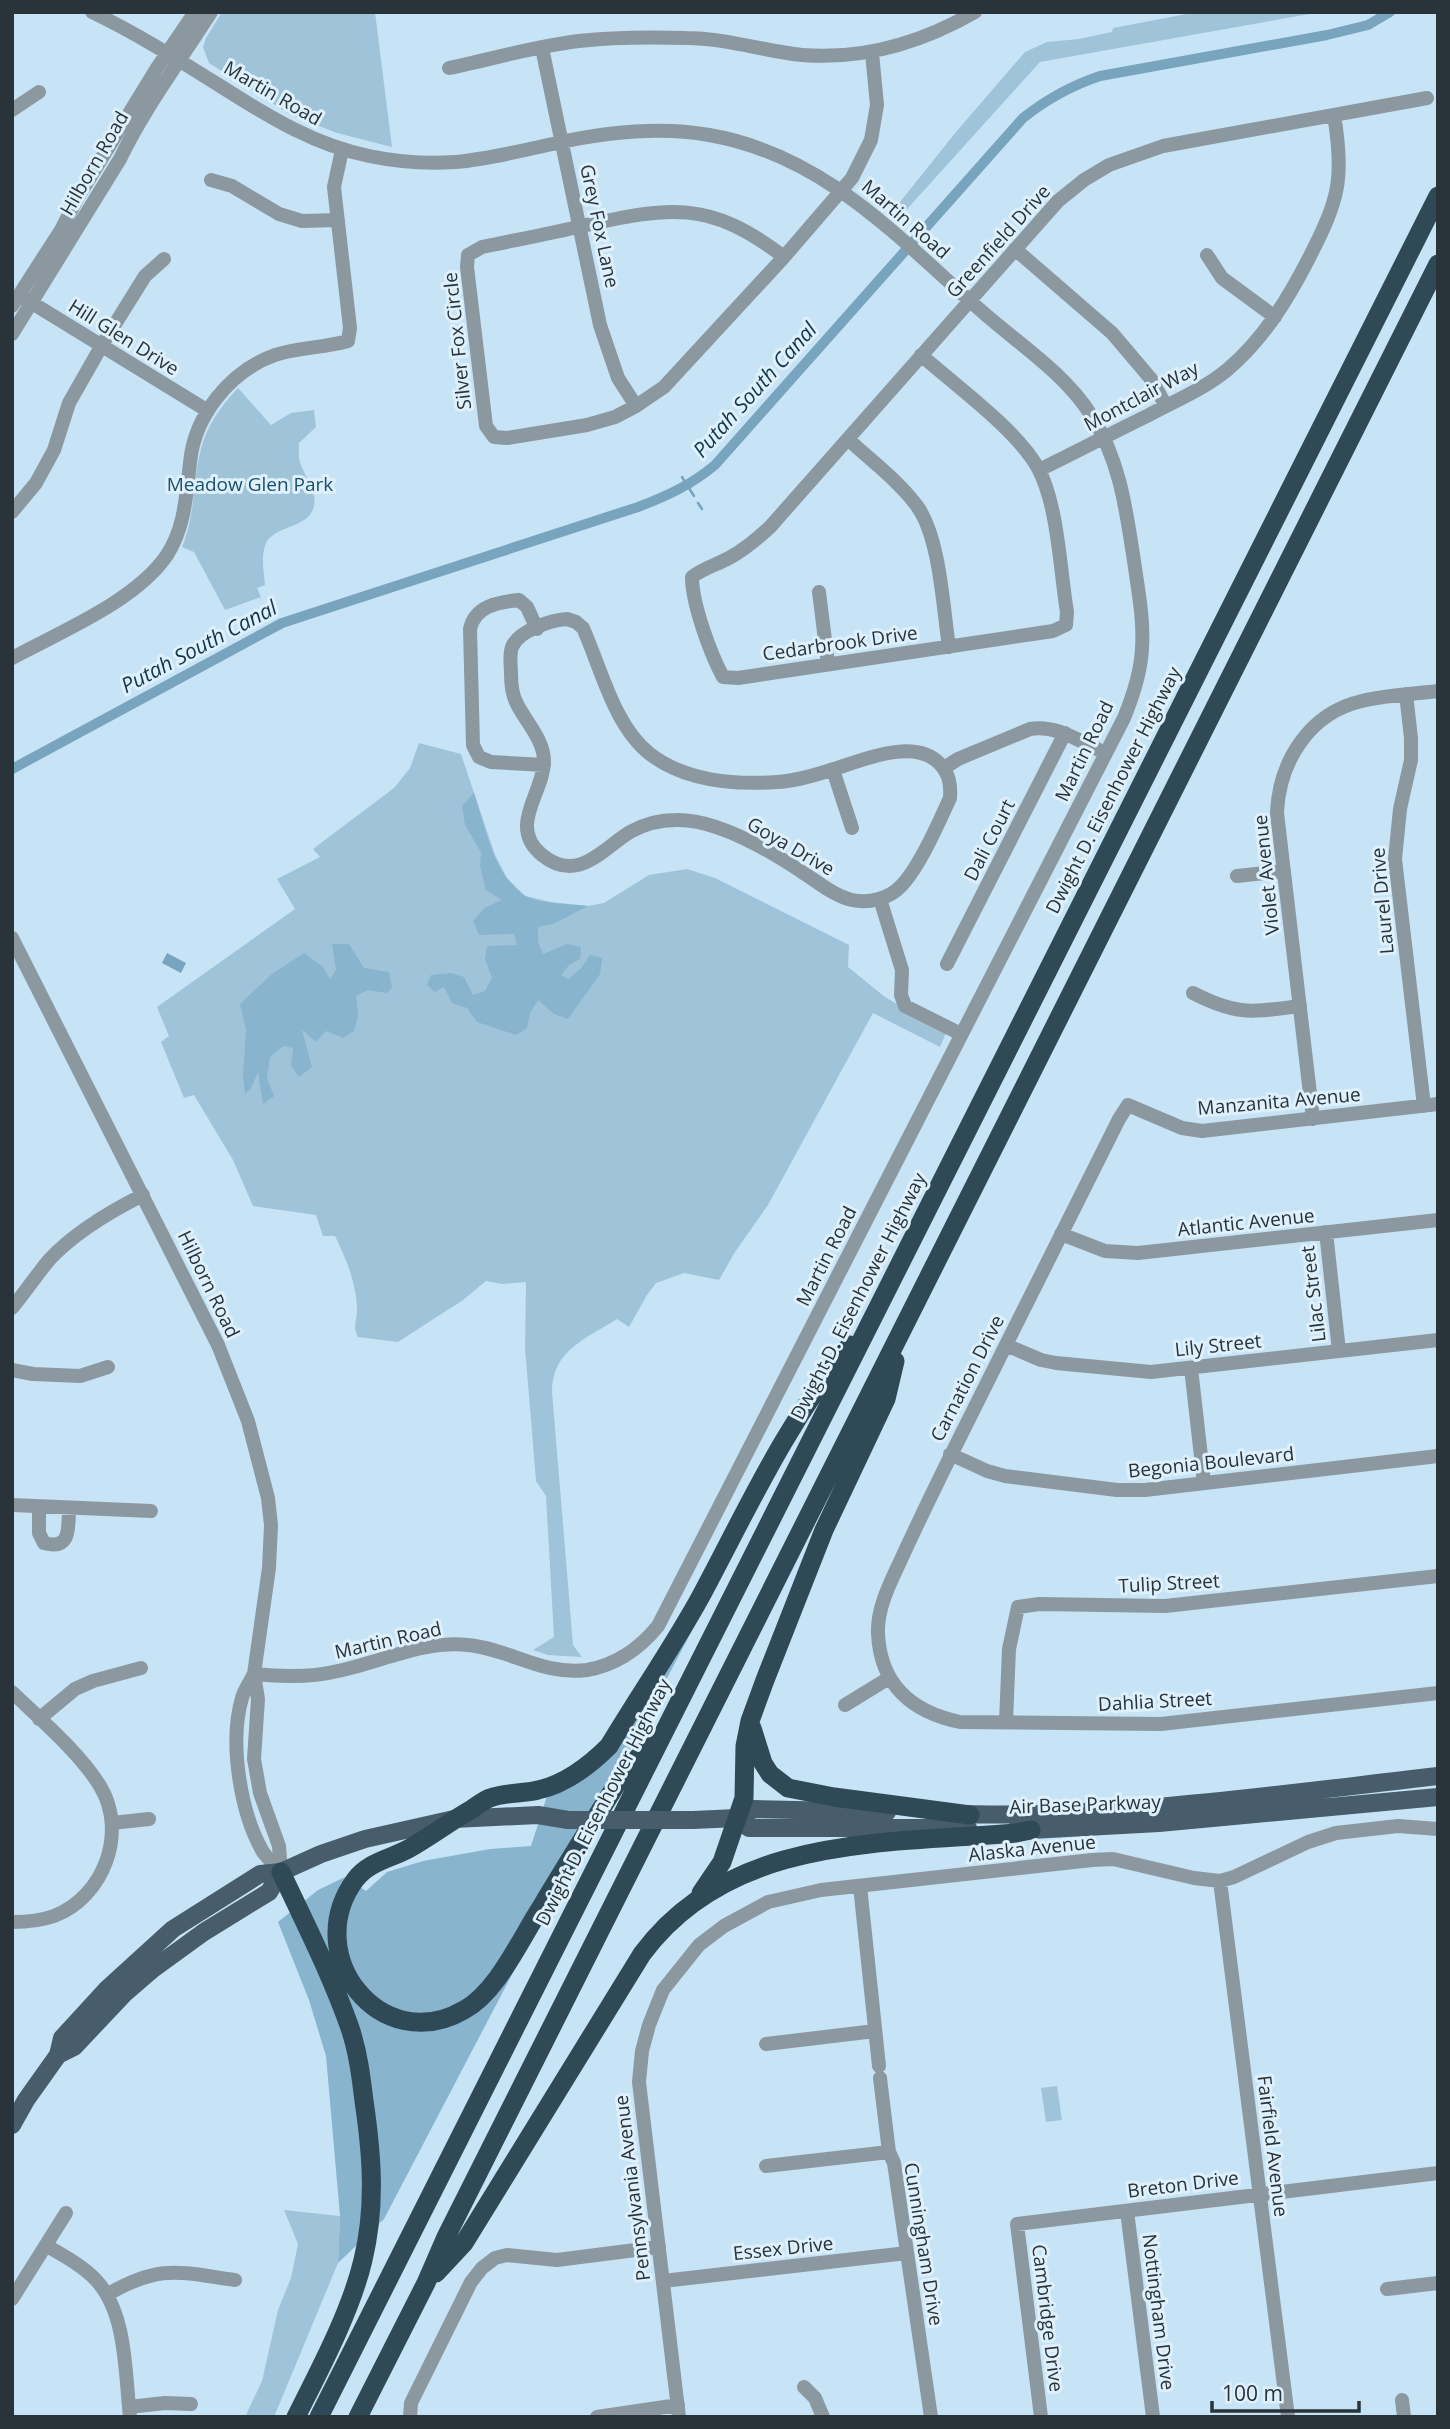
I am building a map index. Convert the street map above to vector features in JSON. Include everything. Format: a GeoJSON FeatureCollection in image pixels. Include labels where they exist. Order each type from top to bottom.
{"type":"FeatureCollection","features":[{"type":"Feature","properties":{"kind":"highway","name":"Dwight D. Eisenhower Highway"},"geometry":{"type":"LineString","coordinates":[[319,2417],[1438,196]]}},
{"type":"Feature","properties":{"kind":"highway"},"geometry":{"type":"LineString","coordinates":[[358,2417],[1438,264]]}},
{"type":"Feature","properties":{"kind":"highway"},"geometry":{"type":"LineString","coordinates":[[664,1731],[626,1769],[506,1965],[478,2001],[464,2011],[444,2019],[422,2022],[401,2019],[365,2001],[351,1984],[342,1965],[337,1944],[337,1923],[344,1899],[356,1878],[367,1868],[407,1850],[490,1798],[539,1790],[567,1779],[592,1763],[609,1746],[700,1598],[765,1470],[825,1375],[875,1314]]}},
{"type":"Feature","properties":{"kind":"highway"},"geometry":{"type":"LineString","coordinates":[[699,1897],[722,1862],[744,1798],[750,1721],[824,1530],[886,1399],[904,1324]]}},
{"type":"Feature","properties":{"kind":"highway"},"geometry":{"type":"LineString","coordinates":[[750,1721],[757,1751],[763,1763],[771,1774],[788,1788],[822,1796],[970,1815]]}},
{"type":"Feature","properties":{"kind":"highway"},"geometry":{"type":"LineString","coordinates":[[426,2283],[464,2243],[642,1954],[667,1924],[699,1897],[758,1867],[825,1849],[1031,1830]]}},
{"type":"Feature","properties":{"kind":"highway"},"geometry":{"type":"LineString","coordinates":[[281,1872],[351,2031],[363,2089],[372,2162],[373,2195],[363,2262],[330,2347],[296,2417]]}},
{"type":"Feature","properties":{"kind":"main road","name":"Air Base Parkway"},"geometry":{"type":"LineString","coordinates":[[281,1872],[321,1854],[365,1839],[454,1819],[538,1815],[568,1820],[737,1818],[754,1809],[970,1815],[1157,1807],[1438,1776]]}},
{"type":"Feature","properties":{"kind":"main road","name":"Air Base Parkway"},"geometry":{"type":"LineString","coordinates":[[737,1818],[749,1828],[1031,1830],[1147,1824],[1438,1797]]}},
{"type":"Feature","properties":{"kind":"main road"},"geometry":{"type":"LineString","coordinates":[[12,2125],[58,2055],[74,2047],[124,1994],[153,1969],[224,1919],[270,1892],[281,1872]]}},
{"type":"Feature","properties":{"kind":"street","name":"Martin Road"},"geometry":{"type":"LineString","coordinates":[[92,12],[285,126],[342,150],[397,161],[455,162],[562,142],[638,131],[669,130],[707,135],[770,151],[802,166],[842,190],[896,235],[1072,390],[1091,414],[1122,483],[1142,626],[1142,650],[1132,697],[1106,753],[658,1626],[640,1646],[623,1657],[588,1670],[548,1669],[495,1650],[453,1644],[424,1648],[317,1675],[254,1674]]}},
{"type":"Feature","properties":{"kind":"street","name":"Hilborn Road"},"geometry":{"type":"LineString","coordinates":[[12,334],[22,301],[120,159],[195,12]]}},
{"type":"Feature","properties":{"kind":"street","name":"Hilborn Road"},"geometry":{"type":"LineString","coordinates":[[173,58],[211,12]]}},
{"type":"Feature","properties":{"kind":"street"},"geometry":{"type":"LineString","coordinates":[[449,68],[578,41],[686,38],[723,40],[801,55],[872,53],[903,45],[951,26],[975,12]]}},
{"type":"Feature","properties":{"kind":"street","name":"Grey Fox Lane"},"geometry":{"type":"LineString","coordinates":[[542,48],[600,325],[618,378],[636,406]]}},
{"type":"Feature","properties":{"kind":"street","name":"Silver Fox Circle"},"geometry":{"type":"LineString","coordinates":[[783,257],[739,226],[707,215],[676,211],[643,213],[482,247],[468,255],[467,267],[486,426],[494,437],[507,438],[587,425],[615,417],[664,387],[783,257],[842,190],[863,159],[871,140],[877,105],[872,53]]}},
{"type":"Feature","properties":{"kind":"street"},"geometry":{"type":"LineString","coordinates":[[12,110],[39,92]]}},
{"type":"Feature","properties":{"kind":"street","name":"Greenfield Drive"},"geometry":{"type":"LineString","coordinates":[[692,577],[702,569],[726,560],[749,546],[770,527],[1058,201],[1075,187],[1110,165],[1134,154],[1163,146],[1427,99]]}},
{"type":"Feature","properties":{"kind":"street","name":"Montclair Way"},"geometry":{"type":"LineString","coordinates":[[1039,470],[1193,393],[1227,370],[1254,344],[1293,290],[1322,232],[1338,191],[1341,164],[1334,115]]}},
{"type":"Feature","properties":{"kind":"street"},"geometry":{"type":"LineString","coordinates":[[12,658],[128,595],[159,565],[177,535],[186,510],[192,450],[202,421],[234,379],[274,356],[348,341],[350,328],[334,187],[342,150]]}},
{"type":"Feature","properties":{"kind":"street"},"geometry":{"type":"LineString","coordinates":[[211,180],[232,186],[279,214],[302,221],[338,220]]}},
{"type":"Feature","properties":{"kind":"street"},"geometry":{"type":"LineString","coordinates":[[1015,249],[1112,333],[1151,379],[1166,406]]}},
{"type":"Feature","properties":{"kind":"street"},"geometry":{"type":"LineString","coordinates":[[1207,255],[1222,278],[1275,317]]}},
{"type":"Feature","properties":{"kind":"street"},"geometry":{"type":"LineString","coordinates":[[12,512],[36,483],[54,450],[69,403],[102,345],[145,275],[164,259]]}},
{"type":"Feature","properties":{"kind":"street","name":"Hill Glen Drive"},"geometry":{"type":"LineString","coordinates":[[22,301],[102,345],[208,411]]}},
{"type":"Feature","properties":{"kind":"street"},"geometry":{"type":"LineString","coordinates":[[921,355],[1011,434],[1039,470]]}},
{"type":"Feature","properties":{"kind":"street"},"geometry":{"type":"LineString","coordinates":[[848,439],[903,488],[919,509],[930,531],[949,647]]}},
{"type":"Feature","properties":{"kind":"street","name":"Cedarbrook Drive"},"geometry":{"type":"LineString","coordinates":[[692,577],[692,590],[723,677],[738,678],[1053,631],[1066,625],[1067,612],[1052,514],[1039,470]]}},
{"type":"Feature","properties":{"kind":"street"},"geometry":{"type":"LineString","coordinates":[[819,592],[828,664]]}},
{"type":"Feature","properties":{"kind":"street"},"geometry":{"type":"LineString","coordinates":[[537,629],[527,607],[519,600],[483,608],[472,618],[473,745],[480,757],[491,762],[544,765],[541,745],[516,704],[511,684],[510,654],[519,638],[557,620],[567,619],[583,628],[628,729],[649,752],[678,770],[705,778],[756,783],[780,782],[833,770],[881,754],[905,751],[921,753],[935,759],[948,776],[950,798],[911,875],[901,888],[880,899],[902,970],[901,995],[905,1006],[961,1034]]}},
{"type":"Feature","properties":{"kind":"street","name":"Violet Avenue"},"geometry":{"type":"LineString","coordinates":[[1313,1119],[1277,813],[1284,770],[1302,739],[1321,721],[1345,706],[1360,701],[1438,691]]}},
{"type":"Feature","properties":{"kind":"street","name":"Laurel Drive"},"geometry":{"type":"LineString","coordinates":[[1406,694],[1411,760],[1400,809],[1395,859],[1431,1105]]}},
{"type":"Feature","properties":{"kind":"street"},"geometry":{"type":"LineString","coordinates":[[944,768],[958,759],[1030,729],[1052,729],[1065,733],[1106,753]]}},
{"type":"Feature","properties":{"kind":"street","name":"Dali Court"},"geometry":{"type":"LineString","coordinates":[[947,964],[1065,733]]}},
{"type":"Feature","properties":{"kind":"street","name":"Goya Drive"},"geometry":{"type":"LineString","coordinates":[[544,765],[542,777],[528,809],[529,834],[542,855],[556,863],[572,866],[585,864],[645,825],[678,820],[700,823],[756,844],[839,896],[855,901],[880,899]]}},
{"type":"Feature","properties":{"kind":"street"},"geometry":{"type":"LineString","coordinates":[[833,770],[852,828]]}},
{"type":"Feature","properties":{"kind":"street"},"geometry":{"type":"LineString","coordinates":[[1237,876],[1284,871]]}},
{"type":"Feature","properties":{"kind":"street","name":"Hilborn Road"},"geometry":{"type":"LineString","coordinates":[[12,937],[218,1345],[239,1396],[261,1466],[268,1498],[271,1545],[254,1674],[242,1698],[237,1744],[240,1780],[255,1834],[264,1854],[281,1872]]}},
{"type":"Feature","properties":{"kind":"street"},"geometry":{"type":"LineString","coordinates":[[1192,993],[1230,1010],[1249,1012],[1300,1006]]}},
{"type":"Feature","properties":{"kind":"street","name":"Manzanita Avenue"},"geometry":{"type":"LineString","coordinates":[[1128,1105],[1164,1121],[1202,1131],[1431,1105]]}},
{"type":"Feature","properties":{"kind":"street","name":"Carnation Drive"},"geometry":{"type":"LineString","coordinates":[[889,1678],[879,1648],[879,1615],[896,1573],[950,1454],[1128,1105]]}},
{"type":"Feature","properties":{"kind":"street"},"geometry":{"type":"LineString","coordinates":[[12,1308],[50,1259],[71,1239],[97,1220],[143,1195]]}},
{"type":"Feature","properties":{"kind":"street","name":"Atlantic Avenue"},"geometry":{"type":"LineString","coordinates":[[1061,1234],[1092,1248],[1120,1254],[1438,1220]]}},
{"type":"Feature","properties":{"kind":"street","name":"Lilac Street"},"geometry":{"type":"LineString","coordinates":[[1326,1232],[1339,1351]]}},
{"type":"Feature","properties":{"kind":"street","name":"Lily Street"},"geometry":{"type":"LineString","coordinates":[[1006,1345],[1041,1360],[1135,1372],[1438,1340]]}},
{"type":"Feature","properties":{"kind":"street"},"geometry":{"type":"LineString","coordinates":[[12,1370],[33,1374],[80,1376],[108,1367]]}},
{"type":"Feature","properties":{"kind":"street"},"geometry":{"type":"LineString","coordinates":[[1191,1368],[1205,1483]]}},
{"type":"Feature","properties":{"kind":"street","name":"Begonia Boulevard"},"geometry":{"type":"LineString","coordinates":[[950,1454],[1005,1476],[1117,1490],[1145,1490],[1438,1456]]}},
{"type":"Feature","properties":{"kind":"street"},"geometry":{"type":"LineString","coordinates":[[12,1506],[151,1511]]}},
{"type":"Feature","properties":{"kind":"street"},"geometry":{"type":"LineString","coordinates":[[39,1507],[39,1533],[44,1543],[53,1545],[62,1543],[68,1536],[69,1508]]}},
{"type":"Feature","properties":{"kind":"street","name":"Tulip Street"},"geometry":{"type":"LineString","coordinates":[[1006,1722],[1009,1649],[1018,1606],[1165,1606],[1438,1576]]}},
{"type":"Feature","properties":{"kind":"street"},"geometry":{"type":"LineString","coordinates":[[39,1719],[75,1689],[93,1681],[141,1668]]}},
{"type":"Feature","properties":{"kind":"street"},"geometry":{"type":"LineString","coordinates":[[845,1705],[889,1678]]}},
{"type":"Feature","properties":{"kind":"street","name":"Dahlia Street"},"geometry":{"type":"LineString","coordinates":[[889,1678],[921,1709],[941,1718],[960,1722],[1161,1724],[1438,1693]]}},
{"type":"Feature","properties":{"kind":"street"},"geometry":{"type":"LineString","coordinates":[[12,1692],[89,1770],[107,1799],[112,1824],[106,1865],[85,1895],[57,1915],[30,1922],[12,1922]]}},
{"type":"Feature","properties":{"kind":"street"},"geometry":{"type":"LineString","coordinates":[[112,1824],[149,1819]]}},
{"type":"Feature","properties":{"kind":"street","name":"Alaska Avenue"},"geometry":{"type":"LineString","coordinates":[[682,1964],[699,1945],[724,1926],[768,1902],[808,1892],[1113,1859],[1194,1878],[1220,1881],[1323,1836],[1398,1826],[1438,1829]]}},
{"type":"Feature","properties":{"kind":"street","name":"Fairfield Avenue"},"geometry":{"type":"LineString","coordinates":[[1220,1881],[1288,2417]]}},
{"type":"Feature","properties":{"kind":"street","name":"Cunningham Drive"},"geometry":{"type":"LineString","coordinates":[[860,1886],[889,2152],[894,2163],[931,2417]]}},
{"type":"Feature","properties":{"kind":"street","name":"Pennsylvania Avenue"},"geometry":{"type":"LineString","coordinates":[[679,2411],[639,2082],[642,2051],[649,2025],[663,1990],[682,1964]]}},
{"type":"Feature","properties":{"kind":"street"},"geometry":{"type":"LineString","coordinates":[[766,2044],[875,2031]]}},
{"type":"Feature","properties":{"kind":"street"},"geometry":{"type":"LineString","coordinates":[[766,2166],[889,2152]]}},
{"type":"Feature","properties":{"kind":"street","name":"Breton Drive"},"geometry":{"type":"LineString","coordinates":[[1017,2224],[1438,2173]]}},
{"type":"Feature","properties":{"kind":"street","name":"Nottingham Drive"},"geometry":{"type":"LineString","coordinates":[[1127,2211],[1153,2417]]}},
{"type":"Feature","properties":{"kind":"street"},"geometry":{"type":"LineString","coordinates":[[12,2299],[66,2213]]}},
{"type":"Feature","properties":{"kind":"street","name":"Cambridge Drive"},"geometry":{"type":"LineString","coordinates":[[1017,2224],[1041,2417]]}},
{"type":"Feature","properties":{"kind":"street"},"geometry":{"type":"LineString","coordinates":[[47,2246],[77,2264],[108,2294],[117,2313],[129,2412],[165,2403],[191,2404]]}},
{"type":"Feature","properties":{"kind":"street"},"geometry":{"type":"LineString","coordinates":[[410,2417],[411,2403],[471,2283],[482,2268],[495,2258],[507,2255],[557,2260],[659,2247]]}},
{"type":"Feature","properties":{"kind":"street","name":"Essex Drive"},"geometry":{"type":"LineString","coordinates":[[663,2281],[907,2253]]}},
{"type":"Feature","properties":{"kind":"street"},"geometry":{"type":"LineString","coordinates":[[108,2294],[152,2274],[175,2272],[235,2280]]}},
{"type":"Feature","properties":{"kind":"street"},"geometry":{"type":"LineString","coordinates":[[1387,2288],[1438,2283]]}},
{"type":"Feature","properties":{"kind":"street"},"geometry":{"type":"LineString","coordinates":[[804,2387],[815,2398],[823,2417]]}},
{"type":"Feature","properties":{"kind":"street"},"geometry":{"type":"LineString","coordinates":[[1402,2400],[1404,2417]]}},
{"type":"Feature","properties":{"kind":"street"},"geometry":{"type":"LineString","coordinates":[[597,2417],[679,2411]]}},
{"type":"Feature","properties":{"kind":"green space"},"geometry":{"type":"Polygon","coordinates":[[[222,12],[375,12],[392,147],[337,133],[291,115],[209,63],[203,47],[222,12]]]}},
{"type":"Feature","properties":{"kind":"green space"},"geometry":{"type":"Polygon","coordinates":[[[1197,12],[1321,12],[1040,62],[899,218],[892,212],[1025,52],[1047,42],[1079,39],[1112,32],[1113,28],[1197,12]]]}},
{"type":"Feature","properties":{"kind":"green space","name":"Meadow Glen Park"},"geometry":{"type":"Polygon","coordinates":[[[238,388],[271,425],[291,413],[314,410],[316,427],[299,443],[299,452],[300,462],[315,501],[311,514],[275,534],[265,546],[265,585],[257,588],[261,597],[225,610],[194,552],[182,547],[190,522],[198,462],[204,440],[215,416],[238,388]]]}},
{"type":"Feature","properties":{"kind":"green space"},"geometry":{"type":"Polygon","coordinates":[[[419,743],[461,754],[495,855],[507,878],[525,896],[588,906],[604,903],[649,875],[687,869],[715,878],[849,945],[848,967],[885,997],[946,1033],[940,1047],[873,1013],[768,1205],[719,1280],[684,1273],[656,1283],[629,1327],[617,1319],[573,1347],[558,1366],[552,1392],[573,1645],[582,1657],[548,1655],[533,1650],[554,1637],[546,1496],[536,1481],[525,1348],[526,1282],[502,1284],[486,1281],[463,1300],[398,1342],[358,1337],[355,1330],[357,1301],[353,1281],[335,1236],[323,1236],[316,1215],[253,1206],[233,1160],[194,1095],[184,1098],[161,1042],[169,1036],[157,1007],[295,909],[277,879],[320,857],[313,849],[394,788],[410,768],[419,743]]]}},
{"type":"Feature","properties":{"kind":"green space"},"geometry":{"type":"Polygon","coordinates":[[[1057,2086],[1062,2120],[1046,2122],[1041,2088],[1057,2086]]]}},
{"type":"Feature","properties":{"kind":"green space"},"geometry":{"type":"Polygon","coordinates":[[[284,2210],[340,2216],[338,2263],[274,2417],[245,2417],[262,2381],[278,2310],[291,2278],[298,2244],[284,2210]]]}},
{"type":"Feature","properties":{"kind":"shaded area"},"geometry":{"type":"Polygon","coordinates":[[[474,793],[497,862],[513,886],[530,898],[588,906],[553,924],[538,927],[538,942],[543,954],[567,944],[581,947],[580,959],[569,965],[561,975],[569,979],[590,955],[602,958],[600,974],[568,1019],[554,1014],[538,1000],[530,1013],[527,1028],[516,1035],[477,1022],[467,1008],[452,1003],[444,987],[435,992],[427,985],[431,975],[451,973],[464,977],[473,995],[485,991],[492,978],[485,959],[487,946],[517,945],[514,934],[479,935],[473,921],[484,908],[502,900],[486,890],[480,866],[481,852],[465,825],[462,806],[474,793]]]}},
{"type":"Feature","properties":{"kind":"shaded area"},"geometry":{"type":"Polygon","coordinates":[[[332,944],[349,944],[364,968],[389,972],[392,987],[387,993],[368,990],[356,996],[358,1016],[354,1031],[343,1038],[326,1031],[316,1042],[302,1030],[312,1067],[299,1077],[291,1066],[293,1048],[283,1046],[270,1057],[267,1078],[274,1096],[263,1104],[258,1072],[251,1088],[245,1094],[243,1076],[246,1030],[240,1004],[272,974],[304,953],[323,967],[330,979],[336,970],[332,944]]]}},
{"type":"Feature","properties":{"kind":"shaded area"},"geometry":{"type":"Polygon","coordinates":[[[167,953],[186,963],[181,973],[162,963],[167,953]]]}},
{"type":"Feature","properties":{"kind":"shaded area"},"geometry":{"type":"Polygon","coordinates":[[[698,1619],[384,2219],[338,2263],[340,2216],[326,2056],[309,2000],[278,1922],[318,1890],[345,1877],[366,1891],[387,1872],[423,1861],[490,1849],[531,1846],[547,1796],[573,1785],[698,1619]]]}},
{"type":"Feature","properties":{"kind":"waterway","name":"Putah South Canal"},"geometry":{"type":"LineString","coordinates":[[12,769],[282,623],[638,507],[697,478],[715,465],[1023,118],[1059,94],[1100,76],[1327,35],[1368,25],[1390,12]]}},
{"type":"Feature","properties":{"kind":"waterway","name":"Putah South Canal"},"geometry":{"type":"LineString","coordinates":[[682,477],[694,496]]}},
{"type":"Feature","properties":{"kind":"waterway"},"geometry":{"type":"LineString","coordinates":[[698,503],[702,509]]}}]}
